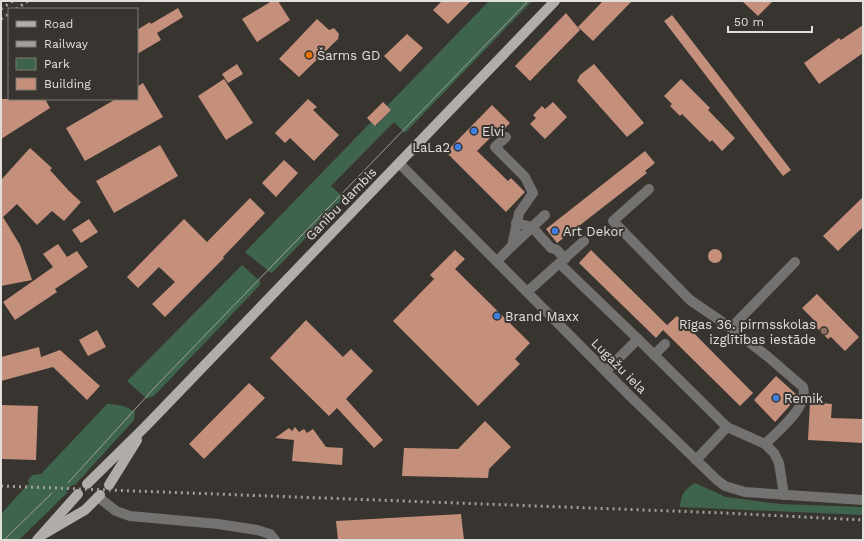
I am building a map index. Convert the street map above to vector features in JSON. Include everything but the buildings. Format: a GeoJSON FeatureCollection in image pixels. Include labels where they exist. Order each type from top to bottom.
{"type":"FeatureCollection","features":[{"type":"Feature","properties":{"kind":"main road","name":"Ganību dambis"},"geometry":{"type":"LineString","coordinates":[[87,484],[145,427],[555,1]]}},
{"type":"Feature","properties":{"kind":"main road","name":"Ganību dambis"},"geometry":{"type":"LineString","coordinates":[[109,485],[145,427]]}},
{"type":"Feature","properties":{"kind":"main road"},"geometry":{"type":"LineString","coordinates":[[40,537],[78,494]]}},
{"type":"Feature","properties":{"kind":"main road"},"geometry":{"type":"LineString","coordinates":[[40,537],[85,510],[99,496]]}},
{"type":"Feature","properties":{"kind":"street"},"geometry":{"type":"LineString","coordinates":[[506,138],[495,147],[525,176],[532,193],[519,213],[512,246]]}},
{"type":"Feature","properties":{"kind":"street","name":"Lugažu iela"},"geometry":{"type":"LineString","coordinates":[[399,163],[606,371],[696,460],[725,486],[745,492],[863,500]]}},
{"type":"Feature","properties":{"kind":"street"},"geometry":{"type":"LineString","coordinates":[[649,189],[613,221],[690,300],[731,328],[803,387],[805,394],[800,408],[765,444]]}},
{"type":"Feature","properties":{"kind":"street"},"geometry":{"type":"LineString","coordinates":[[497,261],[546,215]]}},
{"type":"Feature","properties":{"kind":"street"},"geometry":{"type":"LineString","coordinates":[[516,223],[532,227],[551,248],[557,250],[563,262],[727,427],[765,444],[774,453],[779,463],[784,495]]}},
{"type":"Feature","properties":{"kind":"street"},"geometry":{"type":"LineString","coordinates":[[527,292],[563,262],[584,241]]}},
{"type":"Feature","properties":{"kind":"street"},"geometry":{"type":"LineString","coordinates":[[731,328],[795,262]]}},
{"type":"Feature","properties":{"kind":"street"},"geometry":{"type":"LineString","coordinates":[[606,371],[638,339]]}},
{"type":"Feature","properties":{"kind":"street"},"geometry":{"type":"LineString","coordinates":[[654,355],[665,344]]}},
{"type":"Feature","properties":{"kind":"street"},"geometry":{"type":"LineString","coordinates":[[696,460],[727,427]]}},
{"type":"Feature","properties":{"kind":"street"},"geometry":{"type":"LineString","coordinates":[[99,496],[116,511],[130,516],[218,524],[257,530],[270,534],[275,540]]}},
{"type":"Feature","properties":{"kind":"green space"},"geometry":{"type":"Polygon","coordinates":[[[489,1],[532,1],[405,133],[394,122],[331,186],[344,198],[274,271],[271,273],[245,252],[371,122],[376,126],[391,110],[387,106],[489,1]]]}},
{"type":"Feature","properties":{"kind":"green space"},"geometry":{"type":"Polygon","coordinates":[[[242,265],[260,281],[260,285],[154,396],[147,399],[127,381],[242,265]]]}},
{"type":"Feature","properties":{"kind":"green space"},"geometry":{"type":"Polygon","coordinates":[[[107,404],[115,404],[132,410],[135,412],[134,420],[75,485],[72,485],[66,491],[68,492],[19,540],[1,540],[1,514],[30,482],[27,482],[32,475],[41,474],[107,404]]]}},
{"type":"Feature","properties":{"kind":"green space"},"geometry":{"type":"Polygon","coordinates":[[[695,483],[726,497],[780,504],[863,507],[863,515],[680,507],[681,499],[684,493],[695,483]]]}},
{"type":"Feature","properties":{"kind":"tram line"},"geometry":{"type":"LineString","coordinates":[[68,483],[157,385],[528,1]]}},
{"type":"Feature","properties":{"kind":"tram line"},"geometry":{"type":"LineString","coordinates":[[4,540],[52,493]]}},
{"type":"Feature","properties":{"kind":"railway"},"geometry":{"type":"LineString","coordinates":[[1,9],[13,1]]}},
{"type":"Feature","properties":{"kind":"railway"},"geometry":{"type":"LineString","coordinates":[[18,8],[28,1]]}},
{"type":"Feature","properties":{"kind":"railway"},"geometry":{"type":"LineString","coordinates":[[1,19],[8,15]]}},
{"type":"Feature","properties":{"kind":"railway"},"geometry":{"type":"LineString","coordinates":[[1,486],[725,513],[863,520]]}},
{"type":"Feature","properties":{"kind":"place","name":"Šarms GD"},"geometry":{"type":"Point","coordinates":[309,55]}},
{"type":"Feature","properties":{"kind":"place","name":"Elvi"},"geometry":{"type":"Point","coordinates":[474,131]}},
{"type":"Feature","properties":{"kind":"place","name":"LaLa2"},"geometry":{"type":"Point","coordinates":[458,147]}},
{"type":"Feature","properties":{"kind":"place","name":"Art Dekor"},"geometry":{"type":"Point","coordinates":[555,231]}},
{"type":"Feature","properties":{"kind":"place","name":"Brand Maxx"},"geometry":{"type":"Point","coordinates":[497,316]}},
{"type":"Feature","properties":{"kind":"place","name":"Rīgas 36. pirmsskolas izglītības iestāde"},"geometry":{"type":"Point","coordinates":[824,331]}},
{"type":"Feature","properties":{"kind":"place","name":"Remik"},"geometry":{"type":"Point","coordinates":[776,398]}}]}
